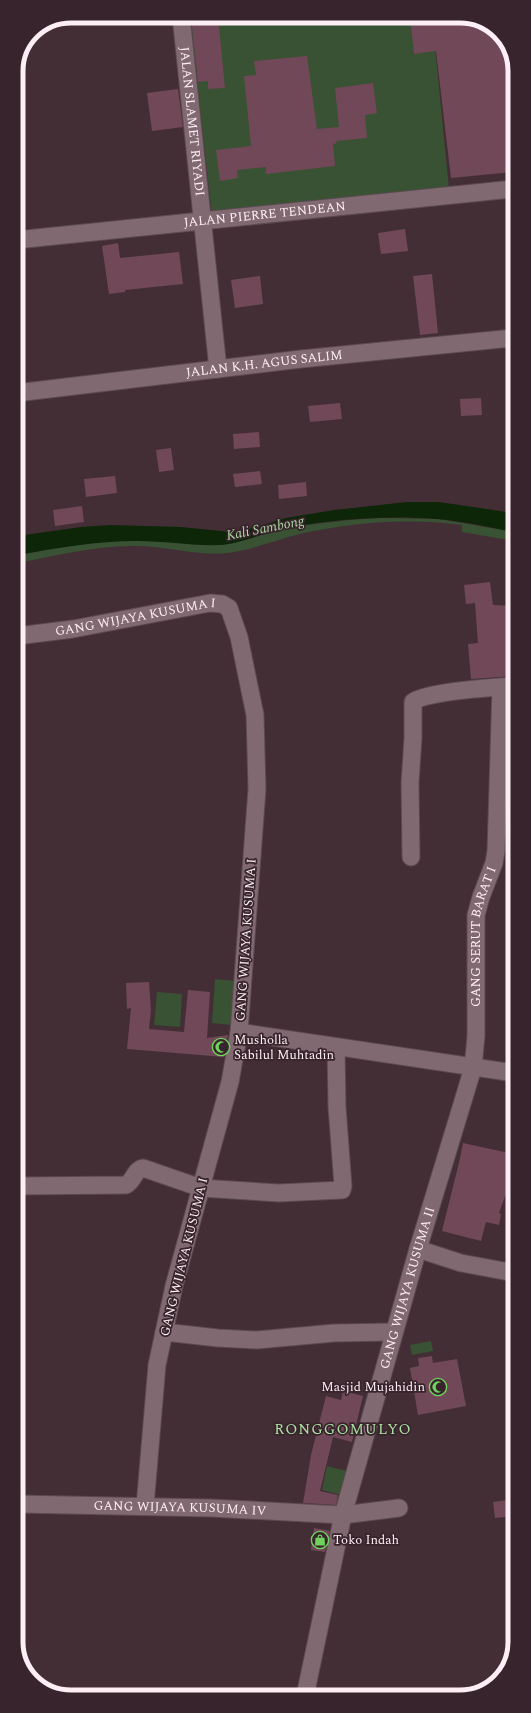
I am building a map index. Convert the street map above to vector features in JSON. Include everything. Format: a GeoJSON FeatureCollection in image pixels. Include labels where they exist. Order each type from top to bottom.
{"type":"FeatureCollection","features":[{"type":"Feature","properties":{"kind":"street","name":"JALAN SLAMET RIYADI"},"geometry":{"type":"LineString","coordinates":[[182,23],[218,369]]}},
{"type":"Feature","properties":{"kind":"street","name":"JALAN PIERRE TENDEAN"},"geometry":{"type":"LineString","coordinates":[[23,239],[508,190]]}},
{"type":"Feature","properties":{"kind":"street","name":"JALAN K.H. AGUS SALIM"},"geometry":{"type":"LineString","coordinates":[[23,392],[218,369],[508,339]]}},
{"type":"Feature","properties":{"kind":"street","name":"GANG WIJAYA KUSUMA I"},"geometry":{"type":"LineString","coordinates":[[23,635],[73,629],[210,603],[225,605],[230,609],[239,638],[254,705],[257,759],[254,843],[239,1032],[230,1082],[174,1286],[164,1332],[155,1380],[145,1506]]}},
{"type":"Feature","properties":{"kind":"street"},"geometry":{"type":"LineString","coordinates":[[411,857],[410,783],[413,738],[413,702],[417,698],[508,686]]}},
{"type":"Feature","properties":{"kind":"street","name":"GANG SERUT BARAT I"},"geometry":{"type":"LineString","coordinates":[[473,1068],[476,1036],[476,915],[494,863],[496,851],[508,686]]}},
{"type":"Feature","properties":{"kind":"street"},"geometry":{"type":"LineString","coordinates":[[239,1032],[508,1072]]}},
{"type":"Feature","properties":{"kind":"street"},"geometry":{"type":"LineString","coordinates":[[23,1186],[126,1185],[130,1183],[138,1170],[143,1168],[201,1188],[279,1193],[343,1190],[337,1108],[336,1047]]}},
{"type":"Feature","properties":{"kind":"street","name":"GANG WIJAYA KUSUMA II"},"geometry":{"type":"LineString","coordinates":[[306,1690],[343,1515],[418,1249],[473,1068]]}},
{"type":"Feature","properties":{"kind":"street"},"geometry":{"type":"LineString","coordinates":[[418,1249],[461,1263],[508,1273]]}},
{"type":"Feature","properties":{"kind":"street"},"geometry":{"type":"LineString","coordinates":[[164,1332],[218,1338],[257,1340],[334,1333],[394,1332]]}},
{"type":"Feature","properties":{"kind":"street","name":"GANG WIJAYA KUSUMA IV"},"geometry":{"type":"LineString","coordinates":[[23,1504],[274,1510],[343,1515],[399,1508]]}},
{"type":"Feature","properties":{"kind":"shaded area"},"geometry":{"type":"Polygon","coordinates":[[[191,23],[433,23],[449,189],[405,195],[400,192],[212,216],[191,23]]]}},
{"type":"Feature","properties":{"kind":"shaded area"},"geometry":{"type":"Polygon","coordinates":[[[381,518],[438,519],[508,531],[508,540],[462,532],[462,525],[422,522],[381,522],[300,534],[246,550],[227,553],[215,554],[148,546],[121,546],[76,552],[23,562],[23,554],[76,545],[112,541],[156,541],[198,545],[223,544],[245,540],[290,527],[381,518]]]}},
{"type":"Feature","properties":{"kind":"shaded area"},"geometry":{"type":"Polygon","coordinates":[[[215,979],[235,981],[231,1025],[212,1023],[215,979]]]}},
{"type":"Feature","properties":{"kind":"shaded area"},"geometry":{"type":"Polygon","coordinates":[[[157,992],[182,994],[180,1027],[154,1025],[157,992]]]}},
{"type":"Feature","properties":{"kind":"shaded area"},"geometry":{"type":"Polygon","coordinates":[[[431,1341],[433,1351],[412,1355],[410,1345],[431,1341]]]}},
{"type":"Feature","properties":{"kind":"shaded area"},"geometry":{"type":"Polygon","coordinates":[[[327,1466],[347,1471],[341,1495],[322,1490],[327,1466]]]}},
{"type":"Feature","properties":{"kind":"water","name":"Kali Sambong"},"geometry":{"type":"Polygon","coordinates":[[[407,502],[439,502],[508,512],[508,531],[436,519],[400,517],[363,518],[309,524],[282,529],[239,542],[221,545],[122,541],[77,545],[23,554],[23,535],[81,527],[111,525],[181,527],[231,532],[249,529],[286,518],[334,510],[407,502]]]}},
{"type":"Feature","properties":{"kind":"building"},"geometry":{"type":"Polygon","coordinates":[[[192,23],[219,23],[225,88],[208,89],[208,81],[198,82],[192,23]]]}},
{"type":"Feature","properties":{"kind":"building"},"geometry":{"type":"Polygon","coordinates":[[[411,23],[469,24],[484,29],[500,45],[508,65],[508,172],[451,178],[436,51],[414,54],[411,23]]]}},
{"type":"Feature","properties":{"kind":"building"},"geometry":{"type":"Polygon","coordinates":[[[307,56],[317,129],[339,127],[335,88],[373,83],[377,113],[365,115],[367,138],[336,141],[337,143],[333,144],[335,166],[266,174],[266,167],[237,170],[238,178],[220,181],[216,150],[251,146],[244,76],[256,75],[254,61],[307,56]]]}},
{"type":"Feature","properties":{"kind":"building"},"geometry":{"type":"Polygon","coordinates":[[[178,89],[183,127],[152,131],[147,93],[178,89]]]}},
{"type":"Feature","properties":{"kind":"building"},"geometry":{"type":"Polygon","coordinates":[[[405,229],[408,251],[381,254],[378,233],[405,229]]]}},
{"type":"Feature","properties":{"kind":"building"},"geometry":{"type":"Polygon","coordinates":[[[118,243],[120,258],[179,252],[183,284],[125,290],[125,292],[109,294],[102,246],[118,243]]]}},
{"type":"Feature","properties":{"kind":"building"},"geometry":{"type":"Polygon","coordinates":[[[432,274],[438,333],[420,335],[413,276],[432,274]]]}},
{"type":"Feature","properties":{"kind":"building"},"geometry":{"type":"Polygon","coordinates":[[[260,276],[263,304],[235,308],[231,280],[260,276]]]}},
{"type":"Feature","properties":{"kind":"building"},"geometry":{"type":"Polygon","coordinates":[[[481,398],[482,415],[461,416],[460,399],[481,398]]]}},
{"type":"Feature","properties":{"kind":"building"},"geometry":{"type":"Polygon","coordinates":[[[340,403],[342,419],[310,422],[308,406],[340,403]]]}},
{"type":"Feature","properties":{"kind":"building"},"geometry":{"type":"Polygon","coordinates":[[[259,432],[260,447],[234,449],[233,434],[259,432]]]}},
{"type":"Feature","properties":{"kind":"building"},"geometry":{"type":"Polygon","coordinates":[[[171,448],[174,470],[159,472],[156,450],[171,448]]]}},
{"type":"Feature","properties":{"kind":"building"},"geometry":{"type":"Polygon","coordinates":[[[260,471],[262,484],[235,487],[233,474],[260,471]]]}},
{"type":"Feature","properties":{"kind":"building"},"geometry":{"type":"Polygon","coordinates":[[[115,476],[117,493],[86,497],[84,479],[115,476]]]}},
{"type":"Feature","properties":{"kind":"building"},"geometry":{"type":"Polygon","coordinates":[[[306,482],[307,496],[279,499],[278,485],[306,482]]]}},
{"type":"Feature","properties":{"kind":"building"},"geometry":{"type":"Polygon","coordinates":[[[82,506],[84,522],[55,526],[53,510],[82,506]]]}},
{"type":"Feature","properties":{"kind":"building"},"geometry":{"type":"Polygon","coordinates":[[[490,582],[493,605],[508,606],[508,676],[471,679],[468,644],[478,643],[475,603],[466,604],[464,585],[490,582]]]}},
{"type":"Feature","properties":{"kind":"building"},"geometry":{"type":"Polygon","coordinates":[[[149,982],[151,1010],[149,1029],[184,1032],[188,990],[210,992],[207,1038],[228,1035],[224,1057],[127,1049],[131,1008],[127,1009],[126,983],[149,982]]]}},
{"type":"Feature","properties":{"kind":"building"},"geometry":{"type":"Polygon","coordinates":[[[463,1143],[508,1153],[508,1191],[499,1213],[501,1214],[499,1225],[486,1222],[481,1241],[442,1231],[463,1143]]]}},
{"type":"Feature","properties":{"kind":"building","name":"Masjid Mujahidin"},"geometry":{"type":"Polygon","coordinates":[[[432,1356],[433,1363],[457,1359],[466,1406],[418,1415],[410,1368],[419,1366],[418,1358],[432,1356]]]}},
{"type":"Feature","properties":{"kind":"building"},"geometry":{"type":"Polygon","coordinates":[[[343,1391],[363,1396],[352,1442],[333,1437],[320,1491],[338,1495],[336,1505],[303,1503],[311,1455],[326,1396],[341,1400],[343,1391]]]}},
{"type":"Feature","properties":{"kind":"building"},"geometry":{"type":"Polygon","coordinates":[[[508,1500],[508,1517],[495,1518],[493,1502],[508,1500]]]}},
{"type":"Feature","properties":{"kind":"building","name":"Toko Indah"},"geometry":{"type":"Polygon","coordinates":[[[314,1528],[330,1531],[325,1552],[311,1550],[314,1528]]]}},
{"type":"Feature","properties":{"kind":"place","name":"Musholla Sabilul Muhtadin"},"geometry":{"type":"Point","coordinates":[221,1047]}},
{"type":"Feature","properties":{"kind":"place","name":"Masjid Mujahidin"},"geometry":{"type":"Point","coordinates":[438,1387]}},
{"type":"Feature","properties":{"kind":"place","name":"Toko Indah"},"geometry":{"type":"Point","coordinates":[320,1540]}},
{"type":"Feature","properties":{"kind":"district","name":"RONGGOMULYO"},"geometry":{"type":"Point","coordinates":[343,1429]}}]}
